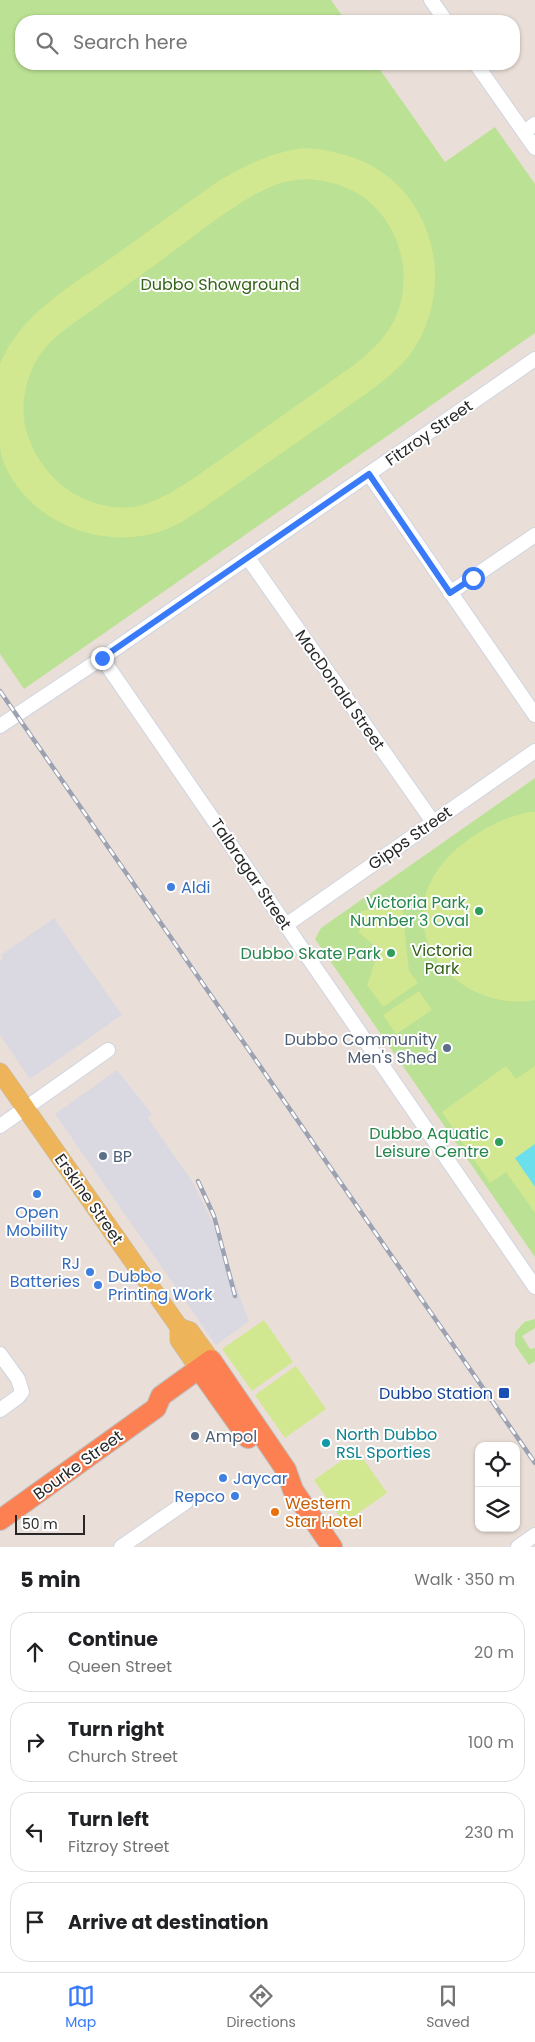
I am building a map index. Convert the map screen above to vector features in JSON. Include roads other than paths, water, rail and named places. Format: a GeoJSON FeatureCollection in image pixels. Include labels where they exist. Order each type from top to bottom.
{"type":"FeatureCollection","features":[{"type":"Feature","properties":{"kind":"highway","name":"Bourke Street"},"geometry":{"type":"LineString","coordinates":[[0,1520],[156,1408],[169,1406],[209,1370]]}},
{"type":"Feature","properties":{"kind":"highway","name":"Erskine Street"},"geometry":{"type":"LineString","coordinates":[[209,1370],[276,1477],[293,1490],[332,1547]]}},
{"type":"Feature","properties":{"kind":"main road","name":"Erskine Street"},"geometry":{"type":"LineString","coordinates":[[0,1072],[179,1327],[190,1332],[209,1370]]}},
{"type":"Feature","properties":{"kind":"street"},"geometry":{"type":"LineString","coordinates":[[431,0],[442,15]]}},
{"type":"Feature","properties":{"kind":"street"},"geometry":{"type":"LineString","coordinates":[[481,70],[530,128],[535,148]]}},
{"type":"Feature","properties":{"kind":"street","name":"Fitzroy Street"},"geometry":{"type":"LineString","coordinates":[[0,726],[248,558],[535,359]]}},
{"type":"Feature","properties":{"kind":"street"},"geometry":{"type":"LineString","coordinates":[[369,474],[535,715]]}},
{"type":"Feature","properties":{"kind":"street"},"geometry":{"type":"LineString","coordinates":[[450,593],[535,536]]}},
{"type":"Feature","properties":{"kind":"street","name":"MacDonald Street"},"geometry":{"type":"LineString","coordinates":[[248,558],[433,822]]}},
{"type":"Feature","properties":{"kind":"street","name":"Talbragar Street"},"geometry":{"type":"LineString","coordinates":[[102,658],[535,1287]]}},
{"type":"Feature","properties":{"kind":"street","name":"Gipps Street"},"geometry":{"type":"LineString","coordinates":[[286,925],[535,751]]}},
{"type":"Feature","properties":{"kind":"street"},"geometry":{"type":"LineString","coordinates":[[0,1126],[108,1050]]}},
{"type":"Feature","properties":{"kind":"street"},"geometry":{"type":"LineString","coordinates":[[0,1354],[18,1379],[22,1392],[0,1410]]}},
{"type":"Feature","properties":{"kind":"street"},"geometry":{"type":"LineString","coordinates":[[121,1547],[186,1502]]}},
{"type":"Feature","properties":{"kind":"street"},"geometry":{"type":"LineString","coordinates":[[518,1547],[535,1536]]}},
{"type":"Feature","properties":{"kind":"water"},"geometry":{"type":"Polygon","coordinates":[[[535,1144],[535,1187],[515,1158],[535,1144]]]}},
{"type":"Feature","properties":{"kind":"railway"},"geometry":{"type":"LineString","coordinates":[[0,691],[535,1463]]}},
{"type":"Feature","properties":{"kind":"railway"},"geometry":{"type":"LineString","coordinates":[[198,1181],[214,1216],[235,1296]]}},
{"type":"Feature","properties":{"kind":"place","name":"Aldi"},"geometry":{"type":"Point","coordinates":[171,887]}},
{"type":"Feature","properties":{"kind":"place","name":"Victoria Park, Number 3 Oval"},"geometry":{"type":"Point","coordinates":[479,911]}},
{"type":"Feature","properties":{"kind":"place","name":"Dubbo Skate Park"},"geometry":{"type":"Point","coordinates":[391,953]}},
{"type":"Feature","properties":{"kind":"place","name":"Dubbo Community Men's Shed"},"geometry":{"type":"Point","coordinates":[447,1048]}},
{"type":"Feature","properties":{"kind":"place","name":"Dubbo Aquatic Leisure Centre"},"geometry":{"type":"Point","coordinates":[499,1142]}},
{"type":"Feature","properties":{"kind":"place","name":"BP"},"geometry":{"type":"Point","coordinates":[103,1156]}},
{"type":"Feature","properties":{"kind":"place","name":"Open Mobility"},"geometry":{"type":"Point","coordinates":[37,1194]}},
{"type":"Feature","properties":{"kind":"place","name":"RJ Batteries"},"geometry":{"type":"Point","coordinates":[90,1272]}},
{"type":"Feature","properties":{"kind":"place","name":"Dubbo Printing Work"},"geometry":{"type":"Point","coordinates":[98,1285]}},
{"type":"Feature","properties":{"kind":"place","name":"Dubbo Station"},"geometry":{"type":"Point","coordinates":[504,1393]}},
{"type":"Feature","properties":{"kind":"place","name":"Ampol"},"geometry":{"type":"Point","coordinates":[195,1436]}},
{"type":"Feature","properties":{"kind":"place","name":"North Dubbo RSL Sporties"},"geometry":{"type":"Point","coordinates":[326,1443]}},
{"type":"Feature","properties":{"kind":"place","name":"Jaycar"},"geometry":{"type":"Point","coordinates":[223,1478]}},
{"type":"Feature","properties":{"kind":"place","name":"Repco"},"geometry":{"type":"Point","coordinates":[235,1496]}},
{"type":"Feature","properties":{"kind":"place","name":"Western Star Hotel"},"geometry":{"type":"Point","coordinates":[275,1512]}},
{"type":"Feature","properties":{"kind":"park label","name":"Dubbo Showground"},"geometry":{"type":"Point","coordinates":[220,284]}},
{"type":"Feature","properties":{"kind":"park label","name":"Victoria Park"},"geometry":{"type":"Point","coordinates":[442,959]}}]}
